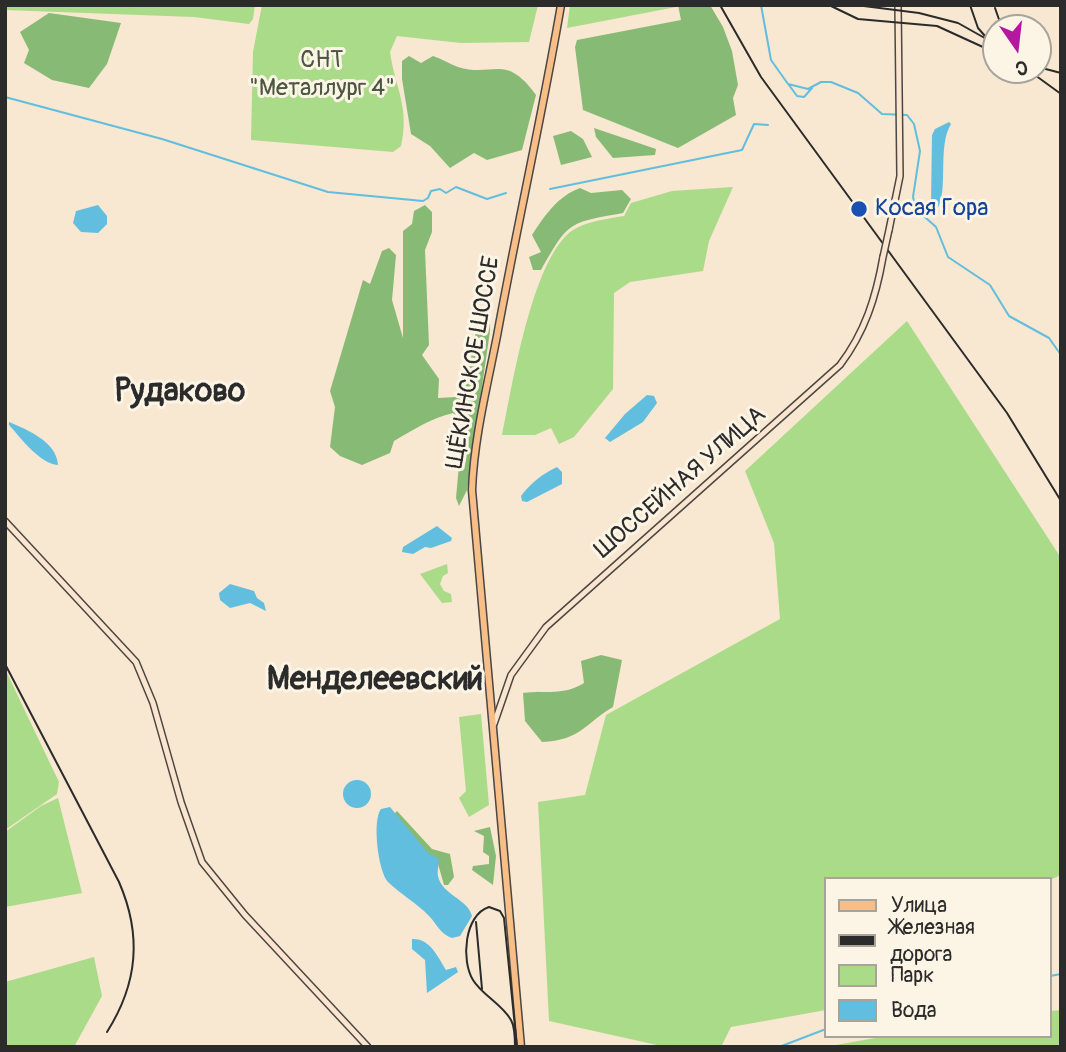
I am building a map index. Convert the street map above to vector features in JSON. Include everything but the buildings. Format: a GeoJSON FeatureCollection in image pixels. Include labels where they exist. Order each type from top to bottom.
{"type":"FeatureCollection","features":[{"type":"Feature","properties":{"kind":"main road","name":"ЩЁКИНСКОЕ ШОССЕ"},"geometry":{"type":"LineString","coordinates":[[521,1047],[472,512],[473,467],[516,225],[538,132],[561,5]]}},
{"type":"Feature","properties":{"kind":"main road","name":"ШОССЕЙНАЯ УЛИЦА"},"geometry":{"type":"LineString","coordinates":[[492,731],[510,675],[545,627],[839,365],[855,344],[872,307],[900,176],[898,5]]}},
{"type":"Feature","properties":{"kind":"main road"},"geometry":{"type":"LineString","coordinates":[[5,522],[136,662],[150,694],[202,862],[237,906],[368,1047]]}},
{"type":"Feature","properties":{"kind":"green space"},"geometry":{"type":"Polygon","coordinates":[[[5,5],[255,5],[253,19],[249,24],[194,17],[5,10],[5,5]]]}},
{"type":"Feature","properties":{"kind":"green space","name":"СНТ \"Металлург 4\""},"geometry":{"type":"Polygon","coordinates":[[[262,5],[538,5],[529,42],[461,43],[397,36],[390,52],[404,120],[401,146],[393,152],[251,140],[253,52],[262,5]]]}},
{"type":"Feature","properties":{"kind":"green space"},"geometry":{"type":"Polygon","coordinates":[[[570,5],[676,5],[676,7],[567,28],[570,5]]]}},
{"type":"Feature","properties":{"kind":"green space"},"geometry":{"type":"Polygon","coordinates":[[[678,5],[710,5],[723,27],[732,51],[738,85],[733,98],[736,115],[678,148],[583,110],[575,47],[577,40],[681,20],[678,5]]]}},
{"type":"Feature","properties":{"kind":"green space"},"geometry":{"type":"Polygon","coordinates":[[[49,13],[121,23],[107,64],[89,88],[52,80],[24,63],[29,50],[20,32],[49,13]]]}},
{"type":"Feature","properties":{"kind":"green space"},"geometry":{"type":"Polygon","coordinates":[[[409,56],[421,63],[433,56],[470,70],[499,69],[516,74],[536,95],[522,150],[487,160],[474,153],[450,168],[430,146],[411,134],[402,79],[402,61],[409,56]]]}},
{"type":"Feature","properties":{"kind":"green space"},"geometry":{"type":"Polygon","coordinates":[[[594,128],[656,149],[655,155],[613,158],[596,137],[594,128]]]}},
{"type":"Feature","properties":{"kind":"green space"},"geometry":{"type":"Polygon","coordinates":[[[571,131],[583,139],[592,157],[561,165],[553,136],[571,131]]]}},
{"type":"Feature","properties":{"kind":"green space"},"geometry":{"type":"Polygon","coordinates":[[[733,187],[709,241],[703,271],[630,282],[614,293],[613,389],[574,437],[559,444],[551,428],[535,435],[502,435],[518,357],[535,294],[559,245],[579,227],[624,216],[631,203],[672,191],[733,187]]]}},
{"type":"Feature","properties":{"kind":"green space"},"geometry":{"type":"Polygon","coordinates":[[[580,188],[591,193],[622,190],[631,199],[623,213],[591,219],[572,227],[558,242],[541,270],[533,270],[529,257],[541,252],[532,235],[559,201],[580,188]]]}},
{"type":"Feature","properties":{"kind":"green space"},"geometry":{"type":"Polygon","coordinates":[[[425,205],[432,212],[432,232],[425,250],[429,345],[422,355],[439,379],[438,398],[456,397],[465,390],[480,310],[490,309],[490,331],[467,490],[459,506],[456,498],[464,409],[457,417],[453,413],[445,415],[415,429],[394,441],[390,453],[362,465],[340,456],[330,447],[335,407],[330,391],[363,280],[370,284],[382,251],[389,248],[396,255],[392,300],[403,338],[403,231],[412,224],[414,211],[425,205]]]}},
{"type":"Feature","properties":{"kind":"green space"},"geometry":{"type":"Polygon","coordinates":[[[907,321],[1061,558],[1061,875],[1052,879],[824,877],[824,1010],[731,1027],[721,1047],[666,1047],[549,1021],[538,802],[585,795],[606,715],[780,619],[774,543],[745,471],[907,321]]]}},
{"type":"Feature","properties":{"kind":"green space"},"geometry":{"type":"Polygon","coordinates":[[[447,564],[448,573],[443,576],[440,584],[444,591],[451,594],[452,602],[442,603],[420,574],[447,564]]]}},
{"type":"Feature","properties":{"kind":"green space"},"geometry":{"type":"Polygon","coordinates":[[[601,655],[622,660],[613,707],[574,735],[542,742],[525,721],[523,693],[562,691],[576,687],[584,683],[581,661],[601,655]]]}},
{"type":"Feature","properties":{"kind":"green space"},"geometry":{"type":"Polygon","coordinates":[[[5,669],[59,782],[57,794],[5,830],[5,669]]]}},
{"type":"Feature","properties":{"kind":"green space"},"geometry":{"type":"Polygon","coordinates":[[[481,714],[489,805],[469,817],[459,798],[466,791],[459,717],[481,714]]]}},
{"type":"Feature","properties":{"kind":"green space"},"geometry":{"type":"Polygon","coordinates":[[[58,798],[82,893],[5,907],[5,832],[41,806],[58,798]]]}},
{"type":"Feature","properties":{"kind":"green space"},"geometry":{"type":"Polygon","coordinates":[[[397,811],[432,849],[450,854],[454,877],[448,885],[444,885],[438,864],[427,860],[394,814],[397,811]]]}},
{"type":"Feature","properties":{"kind":"green space"},"geometry":{"type":"Polygon","coordinates":[[[490,827],[496,856],[493,885],[472,870],[473,866],[489,864],[489,856],[483,852],[484,836],[474,831],[490,827]]]}},
{"type":"Feature","properties":{"kind":"green space"},"geometry":{"type":"Polygon","coordinates":[[[94,957],[102,996],[74,1047],[5,1047],[5,982],[94,957]]]}},
{"type":"Feature","properties":{"kind":"green space"},"geometry":{"type":"Polygon","coordinates":[[[1061,1010],[1061,1047],[825,1047],[875,1038],[1052,1038],[1052,1011],[1061,1010]]]}},
{"type":"Feature","properties":{"kind":"water"},"geometry":{"type":"Polygon","coordinates":[[[949,122],[951,124],[945,144],[942,192],[937,209],[931,204],[932,135],[935,129],[949,122]]]}},
{"type":"Feature","properties":{"kind":"water"},"geometry":{"type":"Polygon","coordinates":[[[98,205],[107,216],[107,224],[98,233],[81,232],[73,223],[76,211],[98,205]]]}},
{"type":"Feature","properties":{"kind":"water"},"geometry":{"type":"Polygon","coordinates":[[[647,395],[654,396],[657,403],[643,422],[610,442],[605,438],[625,414],[647,395]]]}},
{"type":"Feature","properties":{"kind":"water"},"geometry":{"type":"Polygon","coordinates":[[[9,422],[47,443],[53,450],[58,465],[37,455],[9,422]]]}},
{"type":"Feature","properties":{"kind":"water"},"geometry":{"type":"Polygon","coordinates":[[[557,467],[562,472],[562,484],[527,502],[522,501],[521,496],[533,483],[557,467]]]}},
{"type":"Feature","properties":{"kind":"water"},"geometry":{"type":"Polygon","coordinates":[[[437,526],[452,538],[451,541],[431,548],[425,547],[413,554],[402,552],[403,547],[437,526]]]}},
{"type":"Feature","properties":{"kind":"water"},"geometry":{"type":"Polygon","coordinates":[[[230,584],[254,591],[257,598],[264,603],[266,611],[250,603],[230,608],[220,600],[219,593],[230,584]]]}},
{"type":"Feature","properties":{"kind":"water"},"geometry":{"type":"Polygon","coordinates":[[[357,780],[367,784],[371,794],[367,804],[357,808],[347,804],[343,794],[347,784],[357,780]]]}},
{"type":"Feature","properties":{"kind":"water"},"geometry":{"type":"Polygon","coordinates":[[[390,807],[428,853],[439,859],[438,874],[444,888],[470,910],[472,916],[460,936],[452,938],[444,934],[424,911],[384,876],[379,857],[377,824],[381,809],[390,807]]]}},
{"type":"Feature","properties":{"kind":"water"},"geometry":{"type":"Polygon","coordinates":[[[412,939],[429,945],[446,970],[456,967],[458,972],[427,993],[425,960],[412,949],[412,939]]]}},
{"type":"Feature","properties":{"kind":"waterway"},"geometry":{"type":"LineString","coordinates":[[761,5],[771,60],[788,84],[808,89],[821,82],[831,82],[858,93],[882,114],[907,115],[914,124],[920,151],[913,197],[916,209],[936,227],[948,257],[990,285],[1009,316],[1049,338],[1061,355]]}},
{"type":"Feature","properties":{"kind":"waterway"},"geometry":{"type":"LineString","coordinates":[[789,85],[797,96],[804,97],[812,88]]}},
{"type":"Feature","properties":{"kind":"waterway"},"geometry":{"type":"LineString","coordinates":[[5,97],[162,139],[328,192],[423,201],[431,191],[440,189],[446,193],[456,187],[487,199],[506,193]]}},
{"type":"Feature","properties":{"kind":"waterway"},"geometry":{"type":"LineString","coordinates":[[550,189],[742,150],[754,124],[768,125]]}},
{"type":"Feature","properties":{"kind":"waterway"},"geometry":{"type":"LineString","coordinates":[[1052,976],[1061,974]]}},
{"type":"Feature","properties":{"kind":"waterway"},"geometry":{"type":"LineString","coordinates":[[779,1047],[824,1030]]}},
{"type":"Feature","properties":{"kind":"tram line"},"geometry":{"type":"LineString","coordinates":[[515,1047],[511,1020],[473,980],[467,962],[470,929],[474,919],[489,907],[500,911],[504,918],[517,1047]]}},
{"type":"Feature","properties":{"kind":"tram line"},"geometry":{"type":"LineString","coordinates":[[476,922],[482,989]]}},
{"type":"Feature","properties":{"kind":"railway"},"geometry":{"type":"LineString","coordinates":[[720,5],[761,77],[1007,413],[1061,501]]}},
{"type":"Feature","properties":{"kind":"railway"},"geometry":{"type":"LineString","coordinates":[[829,5],[858,19],[937,26],[982,47]]}},
{"type":"Feature","properties":{"kind":"railway"},"geometry":{"type":"LineString","coordinates":[[856,5],[919,13],[958,23],[982,36]]}},
{"type":"Feature","properties":{"kind":"railway"},"geometry":{"type":"LineString","coordinates":[[970,5],[982,33]]}},
{"type":"Feature","properties":{"kind":"railway"},"geometry":{"type":"LineString","coordinates":[[995,8],[997,14]]}},
{"type":"Feature","properties":{"kind":"railway"},"geometry":{"type":"LineString","coordinates":[[1052,71],[1061,73]]}},
{"type":"Feature","properties":{"kind":"railway"},"geometry":{"type":"LineString","coordinates":[[1047,84],[1061,94]]}},
{"type":"Feature","properties":{"kind":"railway"},"geometry":{"type":"LineString","coordinates":[[5,664],[119,882],[126,902],[131,921],[133,958],[125,995],[107,1032]]}},
{"type":"Feature","properties":{"kind":"place","name":"Косая Гора"},"geometry":{"type":"Point","coordinates":[859,209]}},
{"type":"Feature","properties":{"kind":"district","name":"Рудаково"},"geometry":{"type":"Point","coordinates":[180,393]}},
{"type":"Feature","properties":{"kind":"district","name":"Менделеевский"},"geometry":{"type":"Point","coordinates":[375,681]}}]}
